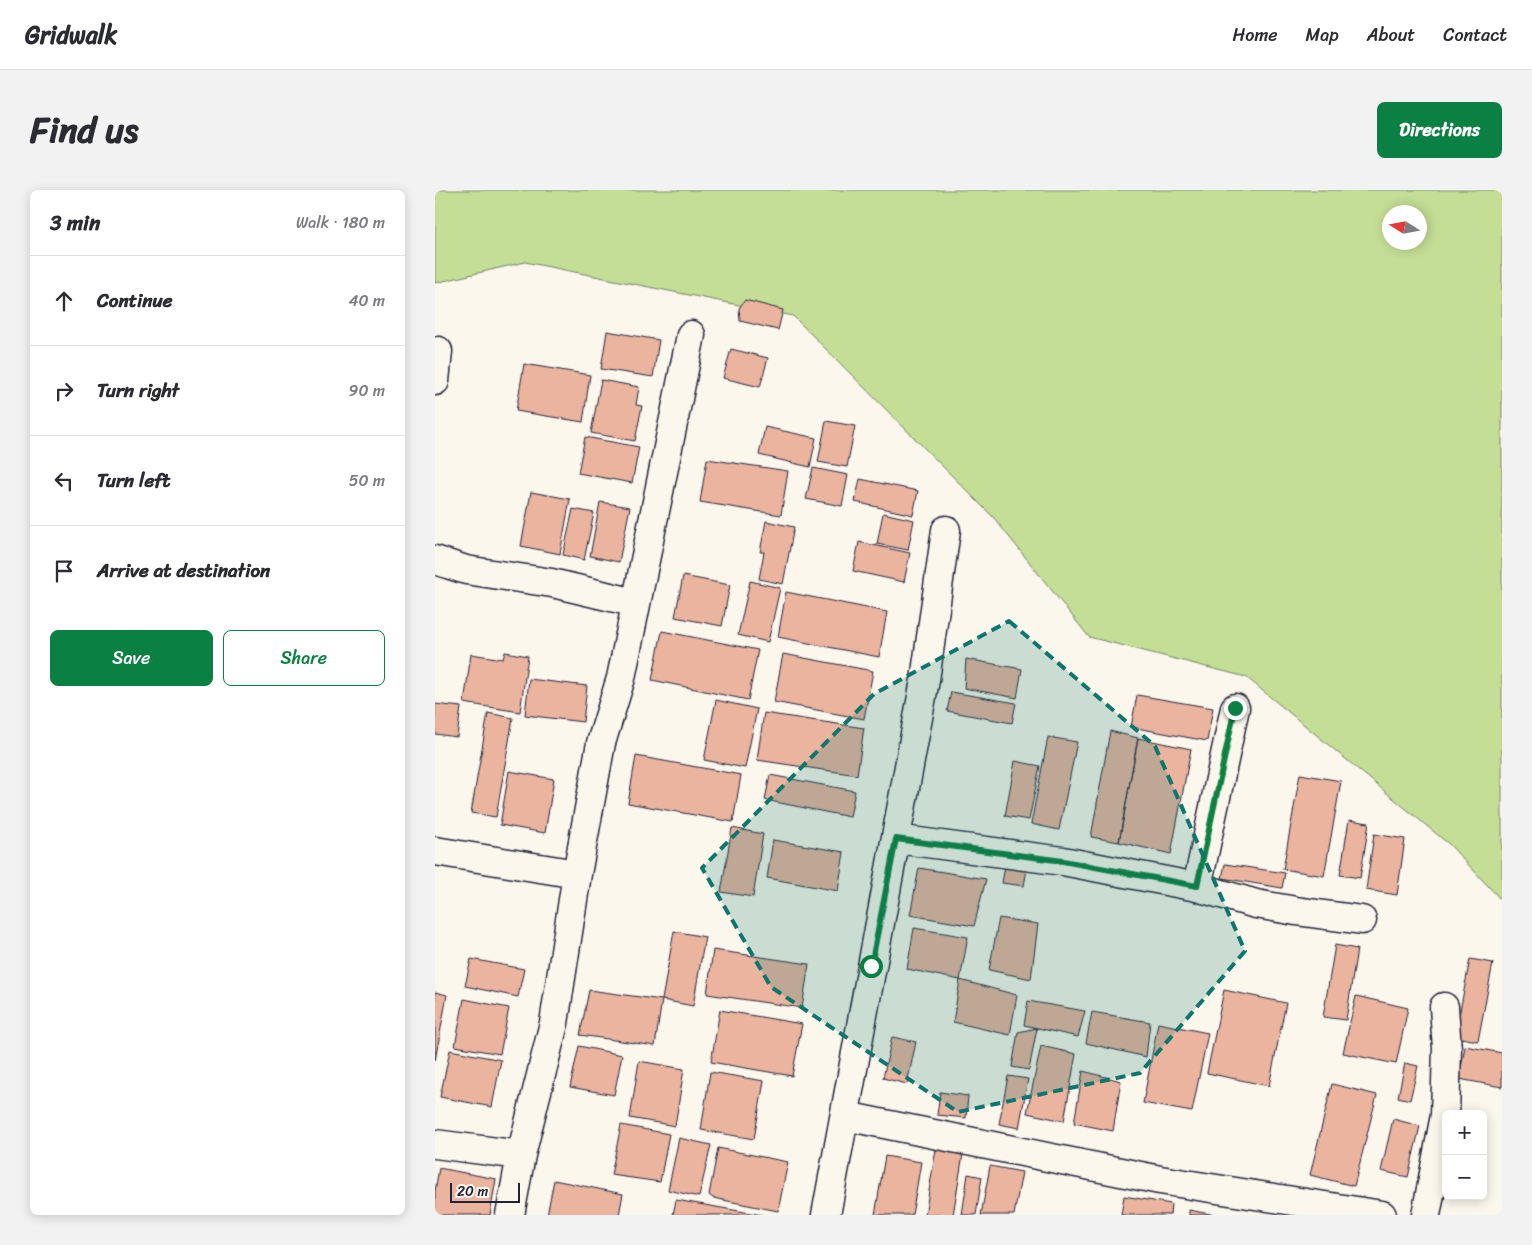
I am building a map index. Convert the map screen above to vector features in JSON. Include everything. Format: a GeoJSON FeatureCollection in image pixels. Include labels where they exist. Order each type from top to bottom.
{"type":"FeatureCollection","features":[{"type":"Feature","properties":{"kind":"street"},"geometry":{"type":"LineString","coordinates":[[510,1215],[521,1155],[554,1024],[577,874],[601,743],[621,678],[691,336]]}},
{"type":"Feature","properties":{"kind":"street"},"geometry":{"type":"LineString","coordinates":[[435,381],[438,351]]}},
{"type":"Feature","properties":{"kind":"street"},"geometry":{"type":"LineString","coordinates":[[826,1215],[925,680],[946,530]]}},
{"type":"Feature","properties":{"kind":"street"},"geometry":{"type":"LineString","coordinates":[[435,560],[466,570],[552,583],[636,603]]}},
{"type":"Feature","properties":{"kind":"street"},"geometry":{"type":"LineString","coordinates":[[1197,886],[1235,708]]}},
{"type":"Feature","properties":{"kind":"street"},"geometry":{"type":"LineString","coordinates":[[896,839],[1063,861],[1197,886],[1256,904],[1296,912],[1362,920]]}},
{"type":"Feature","properties":{"kind":"street"},"geometry":{"type":"LineString","coordinates":[[435,851],[577,874]]}},
{"type":"Feature","properties":{"kind":"street"},"geometry":{"type":"LineString","coordinates":[[1426,1215],[1445,1115],[1447,1048],[1444,1007]]}},
{"type":"Feature","properties":{"kind":"street"},"geometry":{"type":"LineString","coordinates":[[845,1116],[1160,1180],[1382,1215]]}},
{"type":"Feature","properties":{"kind":"street"},"geometry":{"type":"LineString","coordinates":[[435,1144],[521,1155]]}},
{"type":"Feature","properties":{"kind":"highlighted area"},"geometry":{"type":"Polygon","coordinates":[[[1009,621],[1155,746],[1245,951],[1140,1073],[958,1112],[771,987],[702,868],[874,694],[1009,621]]]}},
{"type":"Feature","properties":{"kind":"green space"},"geometry":{"type":"Polygon","coordinates":[[[435,190],[1502,190],[1502,901],[1450,845],[1246,677],[1089,637],[994,518],[793,316],[525,262],[435,283],[435,190]]]}},
{"type":"Feature","properties":{"kind":"building"},"geometry":{"type":"Polygon","coordinates":[[[745,300],[783,310],[778,330],[740,321],[739,308],[745,300]]]}},
{"type":"Feature","properties":{"kind":"building"},"geometry":{"type":"Polygon","coordinates":[[[607,331],[659,340],[653,377],[601,369],[607,331]]]}},
{"type":"Feature","properties":{"kind":"building"},"geometry":{"type":"Polygon","coordinates":[[[731,349],[768,358],[760,387],[723,378],[731,349]]]}},
{"type":"Feature","properties":{"kind":"building"},"geometry":{"type":"Polygon","coordinates":[[[524,364],[590,375],[583,422],[516,411],[524,364]]]}},
{"type":"Feature","properties":{"kind":"building"},"geometry":{"type":"Polygon","coordinates":[[[601,380],[639,387],[636,405],[642,406],[635,441],[591,433],[601,380]]]}},
{"type":"Feature","properties":{"kind":"building"},"geometry":{"type":"Polygon","coordinates":[[[826,421],[855,426],[847,467],[818,462],[826,421]]]}},
{"type":"Feature","properties":{"kind":"building"},"geometry":{"type":"Polygon","coordinates":[[[765,427],[816,438],[810,467],[759,455],[765,427]]]}},
{"type":"Feature","properties":{"kind":"building"},"geometry":{"type":"Polygon","coordinates":[[[585,437],[639,447],[632,483],[578,473],[585,437]]]}},
{"type":"Feature","properties":{"kind":"building"},"geometry":{"type":"Polygon","coordinates":[[[707,459],[788,471],[781,515],[700,502],[707,459]]]}},
{"type":"Feature","properties":{"kind":"building"},"geometry":{"type":"Polygon","coordinates":[[[813,468],[848,475],[842,506],[806,499],[813,468]]]}},
{"type":"Feature","properties":{"kind":"building"},"geometry":{"type":"Polygon","coordinates":[[[860,479],[918,491],[913,515],[855,502],[860,479]]]}},
{"type":"Feature","properties":{"kind":"building"},"geometry":{"type":"Polygon","coordinates":[[[531,492],[570,499],[560,554],[521,546],[531,492]]]}},
{"type":"Feature","properties":{"kind":"building"},"geometry":{"type":"Polygon","coordinates":[[[600,502],[630,507],[619,562],[590,556],[600,502]]]}},
{"type":"Feature","properties":{"kind":"building"},"geometry":{"type":"Polygon","coordinates":[[[573,509],[594,513],[584,560],[563,555],[573,509]]]}},
{"type":"Feature","properties":{"kind":"building"},"geometry":{"type":"Polygon","coordinates":[[[883,513],[914,520],[908,550],[877,544],[883,513]]]}},
{"type":"Feature","properties":{"kind":"building"},"geometry":{"type":"Polygon","coordinates":[[[766,521],[794,527],[783,584],[759,579],[764,552],[760,552],[766,521]]]}},
{"type":"Feature","properties":{"kind":"building"},"geometry":{"type":"Polygon","coordinates":[[[859,542],[910,553],[904,582],[853,571],[859,542]]]}},
{"type":"Feature","properties":{"kind":"building"},"geometry":{"type":"Polygon","coordinates":[[[683,576],[730,585],[722,626],[675,617],[683,576]]]}},
{"type":"Feature","properties":{"kind":"building"},"geometry":{"type":"Polygon","coordinates":[[[750,581],[780,588],[768,642],[738,635],[750,581]]]}},
{"type":"Feature","properties":{"kind":"building"},"geometry":{"type":"Polygon","coordinates":[[[786,592],[887,612],[879,657],[778,637],[786,592]]]}},
{"type":"Feature","properties":{"kind":"building"},"geometry":{"type":"Polygon","coordinates":[[[662,631],[758,650],[748,700],[652,680],[662,631]]]}},
{"type":"Feature","properties":{"kind":"building"},"geometry":{"type":"Polygon","coordinates":[[[505,652],[528,656],[520,712],[464,703],[471,654],[503,659],[505,652]]]}},
{"type":"Feature","properties":{"kind":"building"},"geometry":{"type":"Polygon","coordinates":[[[783,654],[873,671],[864,719],[774,702],[783,654]]]}},
{"type":"Feature","properties":{"kind":"building"},"geometry":{"type":"Polygon","coordinates":[[[966,659],[1022,669],[1017,698],[964,688],[966,659]]]}},
{"type":"Feature","properties":{"kind":"building"},"geometry":{"type":"Polygon","coordinates":[[[529,679],[587,686],[583,722],[525,715],[529,679]]]}},
{"type":"Feature","properties":{"kind":"building"},"geometry":{"type":"Polygon","coordinates":[[[951,692],[1016,703],[1012,723],[947,711],[951,692]]]}},
{"type":"Feature","properties":{"kind":"building"},"geometry":{"type":"Polygon","coordinates":[[[1137,695],[1213,708],[1207,741],[1131,727],[1137,695]]]}},
{"type":"Feature","properties":{"kind":"building"},"geometry":{"type":"Polygon","coordinates":[[[716,700],[757,709],[745,768],[704,760],[716,700]]]}},
{"type":"Feature","properties":{"kind":"building"},"geometry":{"type":"Polygon","coordinates":[[[435,704],[461,707],[457,737],[435,734],[435,704]]]}},
{"type":"Feature","properties":{"kind":"building"},"geometry":{"type":"Polygon","coordinates":[[[488,713],[513,718],[496,817],[471,813],[488,713]]]}},
{"type":"Feature","properties":{"kind":"building"},"geometry":{"type":"Polygon","coordinates":[[[764,713],[864,728],[857,775],[757,760],[764,713]]]}},
{"type":"Feature","properties":{"kind":"building"},"geometry":{"type":"Polygon","coordinates":[[[1110,731],[1138,738],[1119,842],[1091,837],[1110,731]]]}},
{"type":"Feature","properties":{"kind":"building"},"geometry":{"type":"Polygon","coordinates":[[[1048,737],[1077,742],[1059,830],[1031,824],[1048,737]]]}},
{"type":"Feature","properties":{"kind":"building"},"geometry":{"type":"Polygon","coordinates":[[[1138,738],[1191,749],[1171,854],[1119,842],[1138,738]]]}},
{"type":"Feature","properties":{"kind":"building"},"geometry":{"type":"Polygon","coordinates":[[[636,756],[741,775],[733,822],[628,803],[636,756]]]}},
{"type":"Feature","properties":{"kind":"building"},"geometry":{"type":"Polygon","coordinates":[[[1015,761],[1040,766],[1029,820],[1005,816],[1015,761]]]}},
{"type":"Feature","properties":{"kind":"building"},"geometry":{"type":"Polygon","coordinates":[[[509,771],[554,779],[545,833],[500,825],[509,771]]]}},
{"type":"Feature","properties":{"kind":"building"},"geometry":{"type":"Polygon","coordinates":[[[1300,774],[1341,781],[1324,876],[1283,869],[1300,774]]]}},
{"type":"Feature","properties":{"kind":"building"},"geometry":{"type":"Polygon","coordinates":[[[770,775],[855,791],[850,817],[765,800],[770,775]]]}},
{"type":"Feature","properties":{"kind":"building"},"geometry":{"type":"Polygon","coordinates":[[[1349,820],[1369,823],[1360,878],[1340,875],[1349,820]]]}},
{"type":"Feature","properties":{"kind":"building"},"geometry":{"type":"Polygon","coordinates":[[[732,828],[763,834],[753,897],[721,892],[732,828]]]}},
{"type":"Feature","properties":{"kind":"building"},"geometry":{"type":"Polygon","coordinates":[[[1374,834],[1405,839],[1397,895],[1366,890],[1374,834]]]}},
{"type":"Feature","properties":{"kind":"building"},"geometry":{"type":"Polygon","coordinates":[[[773,840],[844,852],[838,891],[767,878],[773,840]]]}},
{"type":"Feature","properties":{"kind":"building"},"geometry":{"type":"Polygon","coordinates":[[[1006,860],[1028,864],[1024,886],[1002,883],[1006,860]]]}},
{"type":"Feature","properties":{"kind":"building"},"geometry":{"type":"Polygon","coordinates":[[[1225,864],[1285,873],[1282,888],[1222,878],[1225,864]]]}},
{"type":"Feature","properties":{"kind":"building"},"geometry":{"type":"Polygon","coordinates":[[[919,868],[986,879],[974,926],[910,915],[919,868]]]}},
{"type":"Feature","properties":{"kind":"building"},"geometry":{"type":"Polygon","coordinates":[[[999,918],[1038,924],[1031,979],[989,970],[999,918]]]}},
{"type":"Feature","properties":{"kind":"building"},"geometry":{"type":"Polygon","coordinates":[[[914,928],[968,937],[960,980],[907,969],[914,928]]]}},
{"type":"Feature","properties":{"kind":"building"},"geometry":{"type":"Polygon","coordinates":[[[674,931],[705,937],[693,1006],[662,1000],[674,931]]]}},
{"type":"Feature","properties":{"kind":"building"},"geometry":{"type":"Polygon","coordinates":[[[1335,945],[1357,949],[1346,1020],[1323,1017],[1335,945]]]}},
{"type":"Feature","properties":{"kind":"building"},"geometry":{"type":"Polygon","coordinates":[[[713,950],[809,964],[802,1008],[707,994],[713,950]]]}},
{"type":"Feature","properties":{"kind":"building"},"geometry":{"type":"Polygon","coordinates":[[[471,959],[524,969],[518,997],[465,986],[471,959]]]}},
{"type":"Feature","properties":{"kind":"building"},"geometry":{"type":"Polygon","coordinates":[[[1470,959],[1493,963],[1478,1041],[1455,1037],[1470,959]]]}},
{"type":"Feature","properties":{"kind":"building"},"geometry":{"type":"Polygon","coordinates":[[[960,980],[1017,995],[1010,1035],[953,1022],[960,980]]]}},
{"type":"Feature","properties":{"kind":"building"},"geometry":{"type":"Polygon","coordinates":[[[589,990],[662,1000],[655,1046],[580,1035],[589,990]]]}},
{"type":"Feature","properties":{"kind":"building"},"geometry":{"type":"Polygon","coordinates":[[[1224,990],[1286,1003],[1269,1086],[1207,1073],[1224,990]]]}},
{"type":"Feature","properties":{"kind":"building"},"geometry":{"type":"Polygon","coordinates":[[[435,992],[447,995],[435,1061],[435,992]]]}},
{"type":"Feature","properties":{"kind":"building"},"geometry":{"type":"Polygon","coordinates":[[[1356,996],[1408,1008],[1396,1064],[1343,1053],[1356,996]]]}},
{"type":"Feature","properties":{"kind":"building"},"geometry":{"type":"Polygon","coordinates":[[[464,999],[509,1008],[500,1054],[455,1046],[464,999]]]}},
{"type":"Feature","properties":{"kind":"building"},"geometry":{"type":"Polygon","coordinates":[[[1028,1001],[1085,1011],[1078,1037],[1024,1025],[1028,1001]]]}},
{"type":"Feature","properties":{"kind":"building"},"geometry":{"type":"Polygon","coordinates":[[[720,1010],[802,1024],[792,1076],[711,1062],[720,1010]]]}},
{"type":"Feature","properties":{"kind":"building"},"geometry":{"type":"Polygon","coordinates":[[[1092,1012],[1150,1022],[1146,1057],[1086,1043],[1092,1012]]]}},
{"type":"Feature","properties":{"kind":"building"},"geometry":{"type":"Polygon","coordinates":[[[1158,1023],[1208,1033],[1192,1112],[1143,1103],[1158,1023]]]}},
{"type":"Feature","properties":{"kind":"building"},"geometry":{"type":"Polygon","coordinates":[[[1037,1028],[1029,1070],[1012,1067],[1018,1032],[1037,1028]]]}},
{"type":"Feature","properties":{"kind":"building"},"geometry":{"type":"Polygon","coordinates":[[[892,1037],[916,1042],[907,1084],[883,1078],[892,1037]]]}},
{"type":"Feature","properties":{"kind":"building"},"geometry":{"type":"Polygon","coordinates":[[[579,1046],[622,1055],[614,1095],[570,1087],[579,1046]]]}},
{"type":"Feature","properties":{"kind":"building"},"geometry":{"type":"Polygon","coordinates":[[[1041,1046],[1076,1054],[1064,1121],[1027,1113],[1041,1046]]]}},
{"type":"Feature","properties":{"kind":"building"},"geometry":{"type":"Polygon","coordinates":[[[1465,1046],[1502,1053],[1502,1087],[1459,1079],[1465,1046]]]}},
{"type":"Feature","properties":{"kind":"building"},"geometry":{"type":"Polygon","coordinates":[[[450,1050],[501,1060],[492,1107],[440,1097],[450,1050]]]}},
{"type":"Feature","properties":{"kind":"building"},"geometry":{"type":"Polygon","coordinates":[[[639,1061],[684,1069],[675,1126],[630,1118],[639,1061]]]}},
{"type":"Feature","properties":{"kind":"building"},"geometry":{"type":"Polygon","coordinates":[[[1405,1063],[1418,1066],[1410,1100],[1398,1097],[1405,1063]]]}},
{"type":"Feature","properties":{"kind":"building"},"geometry":{"type":"Polygon","coordinates":[[[1083,1071],[1121,1081],[1113,1131],[1074,1123],[1083,1071]]]}},
{"type":"Feature","properties":{"kind":"building"},"geometry":{"type":"Polygon","coordinates":[[[710,1072],[764,1081],[754,1139],[701,1130],[710,1072]]]}},
{"type":"Feature","properties":{"kind":"building"},"geometry":{"type":"Polygon","coordinates":[[[1008,1076],[1028,1079],[1019,1128],[999,1124],[1008,1076]]]}},
{"type":"Feature","properties":{"kind":"building"},"geometry":{"type":"Polygon","coordinates":[[[1332,1084],[1377,1095],[1354,1186],[1310,1175],[1332,1084]]]}},
{"type":"Feature","properties":{"kind":"building"},"geometry":{"type":"Polygon","coordinates":[[[940,1092],[968,1096],[966,1118],[937,1115],[940,1092]]]}},
{"type":"Feature","properties":{"kind":"building"},"geometry":{"type":"Polygon","coordinates":[[[1393,1119],[1420,1126],[1408,1177],[1381,1171],[1393,1119]]]}},
{"type":"Feature","properties":{"kind":"building"},"geometry":{"type":"Polygon","coordinates":[[[621,1125],[669,1134],[660,1182],[611,1175],[621,1125]]]}},
{"type":"Feature","properties":{"kind":"building"},"geometry":{"type":"Polygon","coordinates":[[[679,1138],[711,1145],[699,1197],[668,1190],[679,1138]]]}},
{"type":"Feature","properties":{"kind":"building"},"geometry":{"type":"Polygon","coordinates":[[[718,1148],[788,1162],[778,1211],[713,1198],[709,1195],[718,1148]]]}},
{"type":"Feature","properties":{"kind":"building"},"geometry":{"type":"Polygon","coordinates":[[[936,1149],[963,1154],[953,1215],[925,1215],[936,1149]]]}},
{"type":"Feature","properties":{"kind":"building"},"geometry":{"type":"Polygon","coordinates":[[[885,1156],[921,1162],[912,1215],[875,1215],[885,1156]]]}},
{"type":"Feature","properties":{"kind":"building"},"geometry":{"type":"Polygon","coordinates":[[[990,1166],[1022,1172],[1014,1215],[981,1215],[990,1166]]]}},
{"type":"Feature","properties":{"kind":"building"},"geometry":{"type":"Polygon","coordinates":[[[439,1168],[496,1179],[490,1215],[435,1215],[435,1191],[439,1168]]]}},
{"type":"Feature","properties":{"kind":"building"},"geometry":{"type":"Polygon","coordinates":[[[968,1174],[982,1177],[976,1215],[962,1215],[968,1174]]]}},
{"type":"Feature","properties":{"kind":"building"},"geometry":{"type":"Polygon","coordinates":[[[554,1180],[623,1194],[619,1215],[547,1215],[554,1180]]]}},
{"type":"Feature","properties":{"kind":"building"},"geometry":{"type":"Polygon","coordinates":[[[1124,1196],[1171,1204],[1170,1215],[1121,1215],[1124,1196]]]}},
{"type":"Feature","properties":{"kind":"building"},"geometry":{"type":"Polygon","coordinates":[[[676,1200],[762,1215],[673,1215],[676,1200]]]}},
{"type":"Feature","properties":{"kind":"building"},"geometry":{"type":"Polygon","coordinates":[[[1189,1210],[1215,1215],[1189,1215],[1189,1210]]]}},
{"type":"Feature","properties":{"kind":"route"},"geometry":{"type":"LineString","coordinates":[[871,966],[896,839],[1063,861],[1197,886],[1235,708]]}}]}
